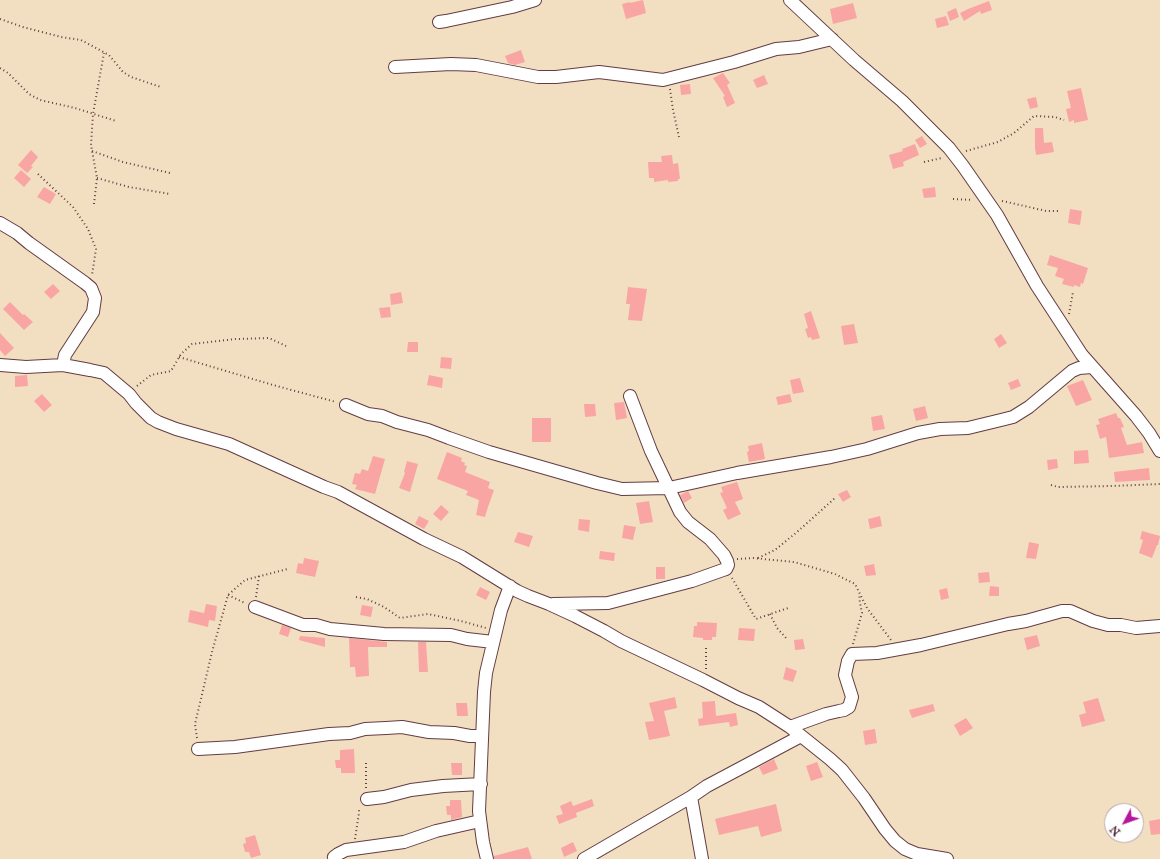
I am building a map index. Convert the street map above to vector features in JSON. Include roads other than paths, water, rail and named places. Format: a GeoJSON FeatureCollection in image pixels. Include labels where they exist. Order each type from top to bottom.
{"type":"FeatureCollection","features":[{"type":"Feature","properties":{"kind":"street"},"geometry":{"type":"LineString","coordinates":[[439,22],[512,7],[535,0]]}},
{"type":"Feature","properties":{"kind":"street"},"geometry":{"type":"LineString","coordinates":[[790,0],[880,83],[902,101],[949,148],[997,215],[1037,286],[1082,355],[1136,416],[1160,451]]}},
{"type":"Feature","properties":{"kind":"street"},"geometry":{"type":"LineString","coordinates":[[395,67],[470,64],[538,77],[556,77],[599,72],[663,80],[734,62],[776,49],[799,47],[832,39]]}},
{"type":"Feature","properties":{"kind":"street"},"geometry":{"type":"LineString","coordinates":[[0,223],[17,233],[91,288],[95,298],[93,312],[65,355],[63,365]]}},
{"type":"Feature","properties":{"kind":"street"},"geometry":{"type":"LineString","coordinates":[[0,365],[63,365],[104,373],[129,394],[151,418],[158,422],[176,429],[229,444],[338,492],[424,539],[462,557],[528,596],[549,604],[727,693],[759,707],[790,727],[842,770],[895,841],[905,849],[917,854],[947,859]]}},
{"type":"Feature","properties":{"kind":"street"},"geometry":{"type":"LineString","coordinates":[[346,405],[368,414],[382,416],[428,430],[489,452],[597,483],[622,489],[669,488],[744,471],[831,457],[874,447],[918,433],[940,429],[968,428],[1013,417],[1029,407],[1072,371],[1079,368],[1092,367]]}},
{"type":"Feature","properties":{"kind":"street"},"geometry":{"type":"LineString","coordinates":[[549,604],[608,603],[711,575],[726,564],[724,556],[710,539],[688,522],[680,512],[651,452],[630,396]]}},
{"type":"Feature","properties":{"kind":"street"},"geometry":{"type":"LineString","coordinates":[[711,575],[717,568],[718,555],[716,547]]}},
{"type":"Feature","properties":{"kind":"street"},"geometry":{"type":"LineString","coordinates":[[487,859],[483,842],[479,810],[484,687],[501,610],[510,586]]}},
{"type":"Feature","properties":{"kind":"street"},"geometry":{"type":"LineString","coordinates":[[255,607],[303,625],[316,625],[330,629],[384,634],[451,635],[466,639],[495,637]]}},
{"type":"Feature","properties":{"kind":"street"},"geometry":{"type":"LineString","coordinates":[[790,727],[826,714],[844,710],[849,706],[852,697],[845,675],[848,661],[852,654],[877,653],[943,640],[1062,611],[1070,611],[1108,625],[1121,625],[1136,628],[1160,626]]}},
{"type":"Feature","properties":{"kind":"street"},"geometry":{"type":"LineString","coordinates":[[198,749],[235,747],[306,737],[350,733],[365,729],[402,727],[430,732],[482,736]]}},
{"type":"Feature","properties":{"kind":"street"},"geometry":{"type":"LineString","coordinates":[[584,859],[691,797],[707,786],[801,736]]}},
{"type":"Feature","properties":{"kind":"street"},"geometry":{"type":"LineString","coordinates":[[363,804],[411,790],[443,786],[481,784]]}},
{"type":"Feature","properties":{"kind":"street"},"geometry":{"type":"LineString","coordinates":[[691,797],[702,859]]}},
{"type":"Feature","properties":{"kind":"street"},"geometry":{"type":"LineString","coordinates":[[334,859],[334,857],[338,854],[355,848],[404,842],[436,831],[480,821]]}}]}
